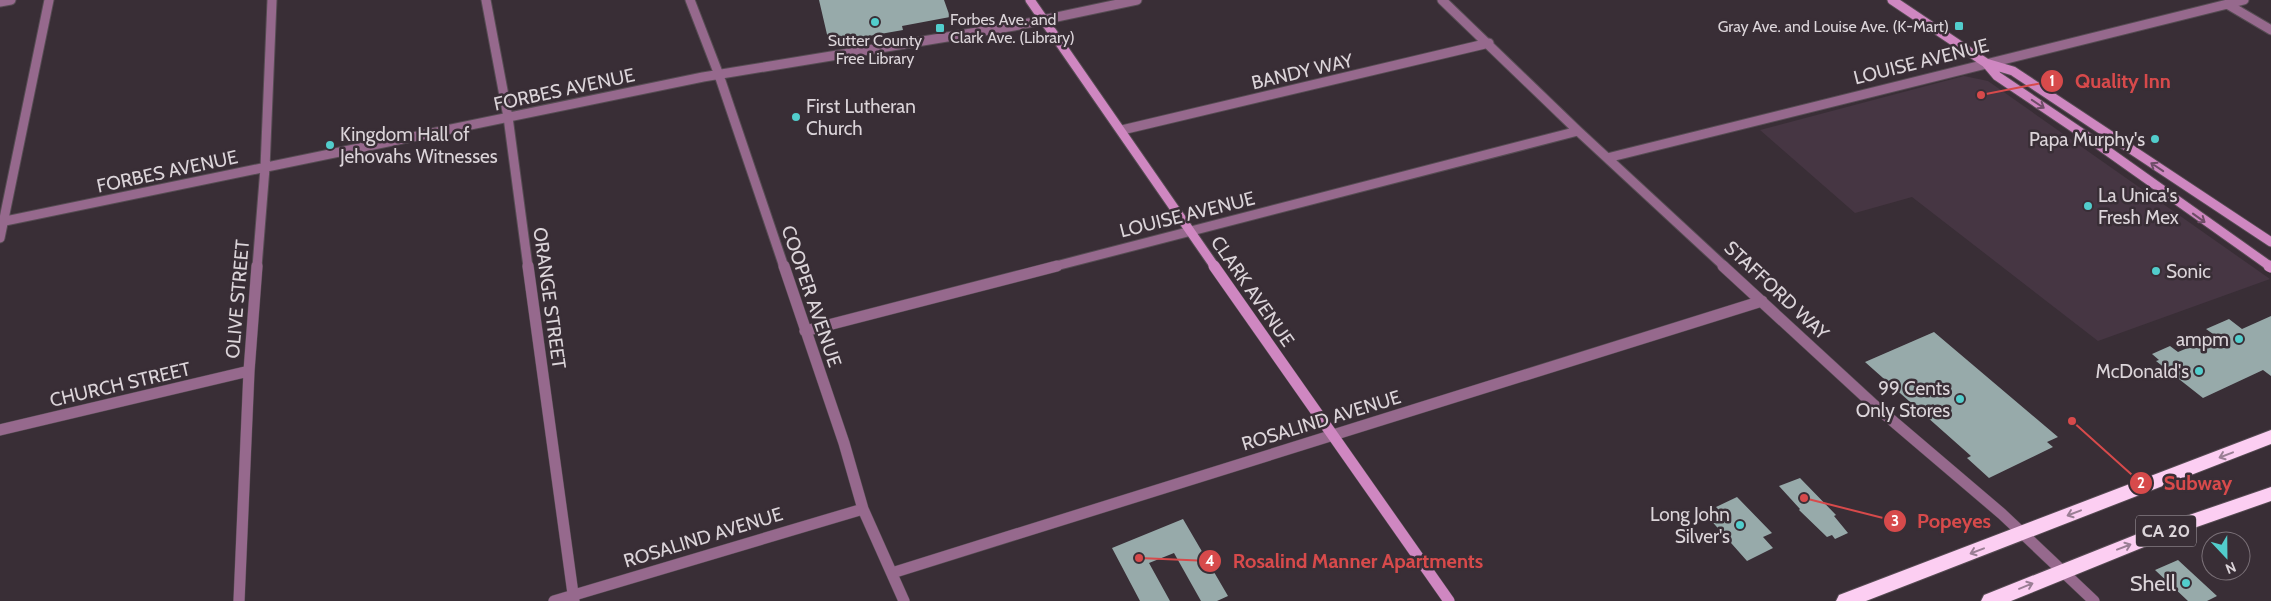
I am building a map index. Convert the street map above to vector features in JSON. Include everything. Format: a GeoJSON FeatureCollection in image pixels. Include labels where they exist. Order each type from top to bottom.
{"type":"FeatureCollection","features":[{"type":"Feature","properties":{"kind":"highway","name":"CA 20"},"geometry":{"type":"LineString","coordinates":[[1845,601],[2271,437]]}},
{"type":"Feature","properties":{"kind":"highway","name":"CA 20"},"geometry":{"type":"LineString","coordinates":[[1990,601],[2184,524],[2271,494]]}},
{"type":"Feature","properties":{"kind":"street"},"geometry":{"type":"LineString","coordinates":[[0,2],[10,0]]}},
{"type":"Feature","properties":{"kind":"street"},"geometry":{"type":"LineString","coordinates":[[0,238],[49,0]]}},
{"type":"Feature","properties":{"kind":"street","name":"OLIVE STREET"},"geometry":{"type":"LineString","coordinates":[[239,601],[249,371],[265,168],[272,0]]}},
{"type":"Feature","properties":{"kind":"street","name":"ORANGE STREET"},"geometry":{"type":"LineString","coordinates":[[486,0],[508,117],[574,598]]}},
{"type":"Feature","properties":{"kind":"street","name":"COOPER AVENUE"},"geometry":{"type":"LineString","coordinates":[[690,0],[719,75],[804,330],[844,443],[863,509],[904,601]]}},
{"type":"Feature","properties":{"kind":"street","name":"CLARK AVENUE"},"geometry":{"type":"LineString","coordinates":[[1030,0],[1449,601]]}},
{"type":"Feature","properties":{"kind":"street","name":"FORBES AVENUE"},"geometry":{"type":"LineString","coordinates":[[2,222],[719,75],[1045,20],[1137,0]]}},
{"type":"Feature","properties":{"kind":"street","name":"STAFFORD WAY"},"geometry":{"type":"LineString","coordinates":[[1442,0],[1489,43],[1606,158],[1874,405],[2022,534],[2094,601]]}},
{"type":"Feature","properties":{"kind":"street"},"geometry":{"type":"LineString","coordinates":[[1892,0],[1986,63],[1997,76],[2092,140],[2271,268]]}},
{"type":"Feature","properties":{"kind":"street","name":"LOUISE AVENUE"},"geometry":{"type":"LineString","coordinates":[[1606,158],[2244,0]]}},
{"type":"Feature","properties":{"kind":"street"},"geometry":{"type":"LineString","coordinates":[[2227,4],[2271,30]]}},
{"type":"Feature","properties":{"kind":"street","name":"BANDY WAY"},"geometry":{"type":"LineString","coordinates":[[1122,130],[1489,43]]}},
{"type":"Feature","properties":{"kind":"street"},"geometry":{"type":"LineString","coordinates":[[1986,63],[2013,71],[2271,242]]}},
{"type":"Feature","properties":{"kind":"street","name":"LOUISE AVENUE"},"geometry":{"type":"LineString","coordinates":[[804,330],[1578,131]]}},
{"type":"Feature","properties":{"kind":"street","name":"ROSALIND AVENUE"},"geometry":{"type":"LineString","coordinates":[[892,573],[1762,301]]}},
{"type":"Feature","properties":{"kind":"street","name":"CHURCH STREET"},"geometry":{"type":"LineString","coordinates":[[0,430],[249,371]]}},
{"type":"Feature","properties":{"kind":"street","name":"ROSALIND AVENUE"},"geometry":{"type":"LineString","coordinates":[[554,601],[574,598],[863,509]]}},
{"type":"Feature","properties":{"kind":"shaded area"},"geometry":{"type":"Polygon","coordinates":[[[1964,76],[1988,81],[2270,279],[2098,341],[1912,197],[1855,213],[1760,130],[1964,76]]]}},
{"type":"Feature","properties":{"kind":"building","name":"Sutter County Free Library"},"geometry":{"type":"Polygon","coordinates":[[[819,0],[944,0],[950,17],[902,26],[903,30],[829,43],[819,0]]]}},
{"type":"Feature","properties":{"kind":"building"},"geometry":{"type":"Polygon","coordinates":[[[2271,316],[2271,376],[2263,370],[2203,398],[2156,361],[2159,360],[2152,354],[2170,346],[2178,352],[2216,336],[2206,329],[2229,319],[2242,329],[2271,316]]]}},
{"type":"Feature","properties":{"kind":"building","name":"99 Cents Only Stores"},"geometry":{"type":"Polygon","coordinates":[[[1934,332],[2058,437],[2047,442],[2053,447],[1989,478],[1967,458],[1971,456],[1865,362],[1934,332]]]}},
{"type":"Feature","properties":{"kind":"building"},"geometry":{"type":"Polygon","coordinates":[[[1800,478],[1836,515],[1834,516],[1848,533],[1835,539],[1832,535],[1827,537],[1799,510],[1779,486],[1800,478]]]}},
{"type":"Feature","properties":{"kind":"building","name":"Long John Silver's"},"geometry":{"type":"Polygon","coordinates":[[[1737,497],[1772,533],[1763,537],[1773,548],[1747,561],[1708,517],[1720,511],[1716,507],[1737,497]]]}},
{"type":"Feature","properties":{"kind":"building"},"geometry":{"type":"Polygon","coordinates":[[[1183,519],[1228,596],[1217,601],[1201,601],[1174,553],[1149,563],[1170,601],[1140,601],[1112,548],[1183,519]]]}},
{"type":"Feature","properties":{"kind":"building","name":"Shell"},"geometry":{"type":"Polygon","coordinates":[[[2178,560],[2217,596],[2207,601],[2188,601],[2155,570],[2178,560]]]}},
{"type":"Feature","properties":{"kind":"place","name":"Sutter County Free Library"},"geometry":{"type":"Point","coordinates":[875,22]}},
{"type":"Feature","properties":{"kind":"place","name":"Gray Ave. and Louise Ave. (K-Mart)"},"geometry":{"type":"Point","coordinates":[1959,26]}},
{"type":"Feature","properties":{"kind":"place","name":"Forbes Ave. and Clark Ave. (Library)"},"geometry":{"type":"Point","coordinates":[940,28]}},
{"type":"Feature","properties":{"kind":"place","name":"Quality Inn"},"geometry":{"type":"Point","coordinates":[1981,95]}},
{"type":"Feature","properties":{"kind":"place","name":"First Lutheran Church"},"geometry":{"type":"Point","coordinates":[796,117]}},
{"type":"Feature","properties":{"kind":"place","name":"Papa Murphy's"},"geometry":{"type":"Point","coordinates":[2155,139]}},
{"type":"Feature","properties":{"kind":"place","name":"Kingdom Hall of Jehovahs Witnesses"},"geometry":{"type":"Point","coordinates":[330,145]}},
{"type":"Feature","properties":{"kind":"place","name":"La Unica's Fresh Mex"},"geometry":{"type":"Point","coordinates":[2088,206]}},
{"type":"Feature","properties":{"kind":"place","name":"Sonic"},"geometry":{"type":"Point","coordinates":[2156,271]}},
{"type":"Feature","properties":{"kind":"place","name":"ampm"},"geometry":{"type":"Point","coordinates":[2239,339]}},
{"type":"Feature","properties":{"kind":"place","name":"McDonald's"},"geometry":{"type":"Point","coordinates":[2199,371]}},
{"type":"Feature","properties":{"kind":"place","name":"99 Cents Only Stores"},"geometry":{"type":"Point","coordinates":[1960,399]}},
{"type":"Feature","properties":{"kind":"place","name":"Subway"},"geometry":{"type":"Point","coordinates":[2072,421]}},
{"type":"Feature","properties":{"kind":"place","name":"Popeyes"},"geometry":{"type":"Point","coordinates":[1804,498]}},
{"type":"Feature","properties":{"kind":"place","name":"Long John Silver's"},"geometry":{"type":"Point","coordinates":[1740,525]}},
{"type":"Feature","properties":{"kind":"place","name":"Rosalind Manner Apartments"},"geometry":{"type":"Point","coordinates":[1139,558]}},
{"type":"Feature","properties":{"kind":"place","name":"Shell"},"geometry":{"type":"Point","coordinates":[2186,583]}}]}
